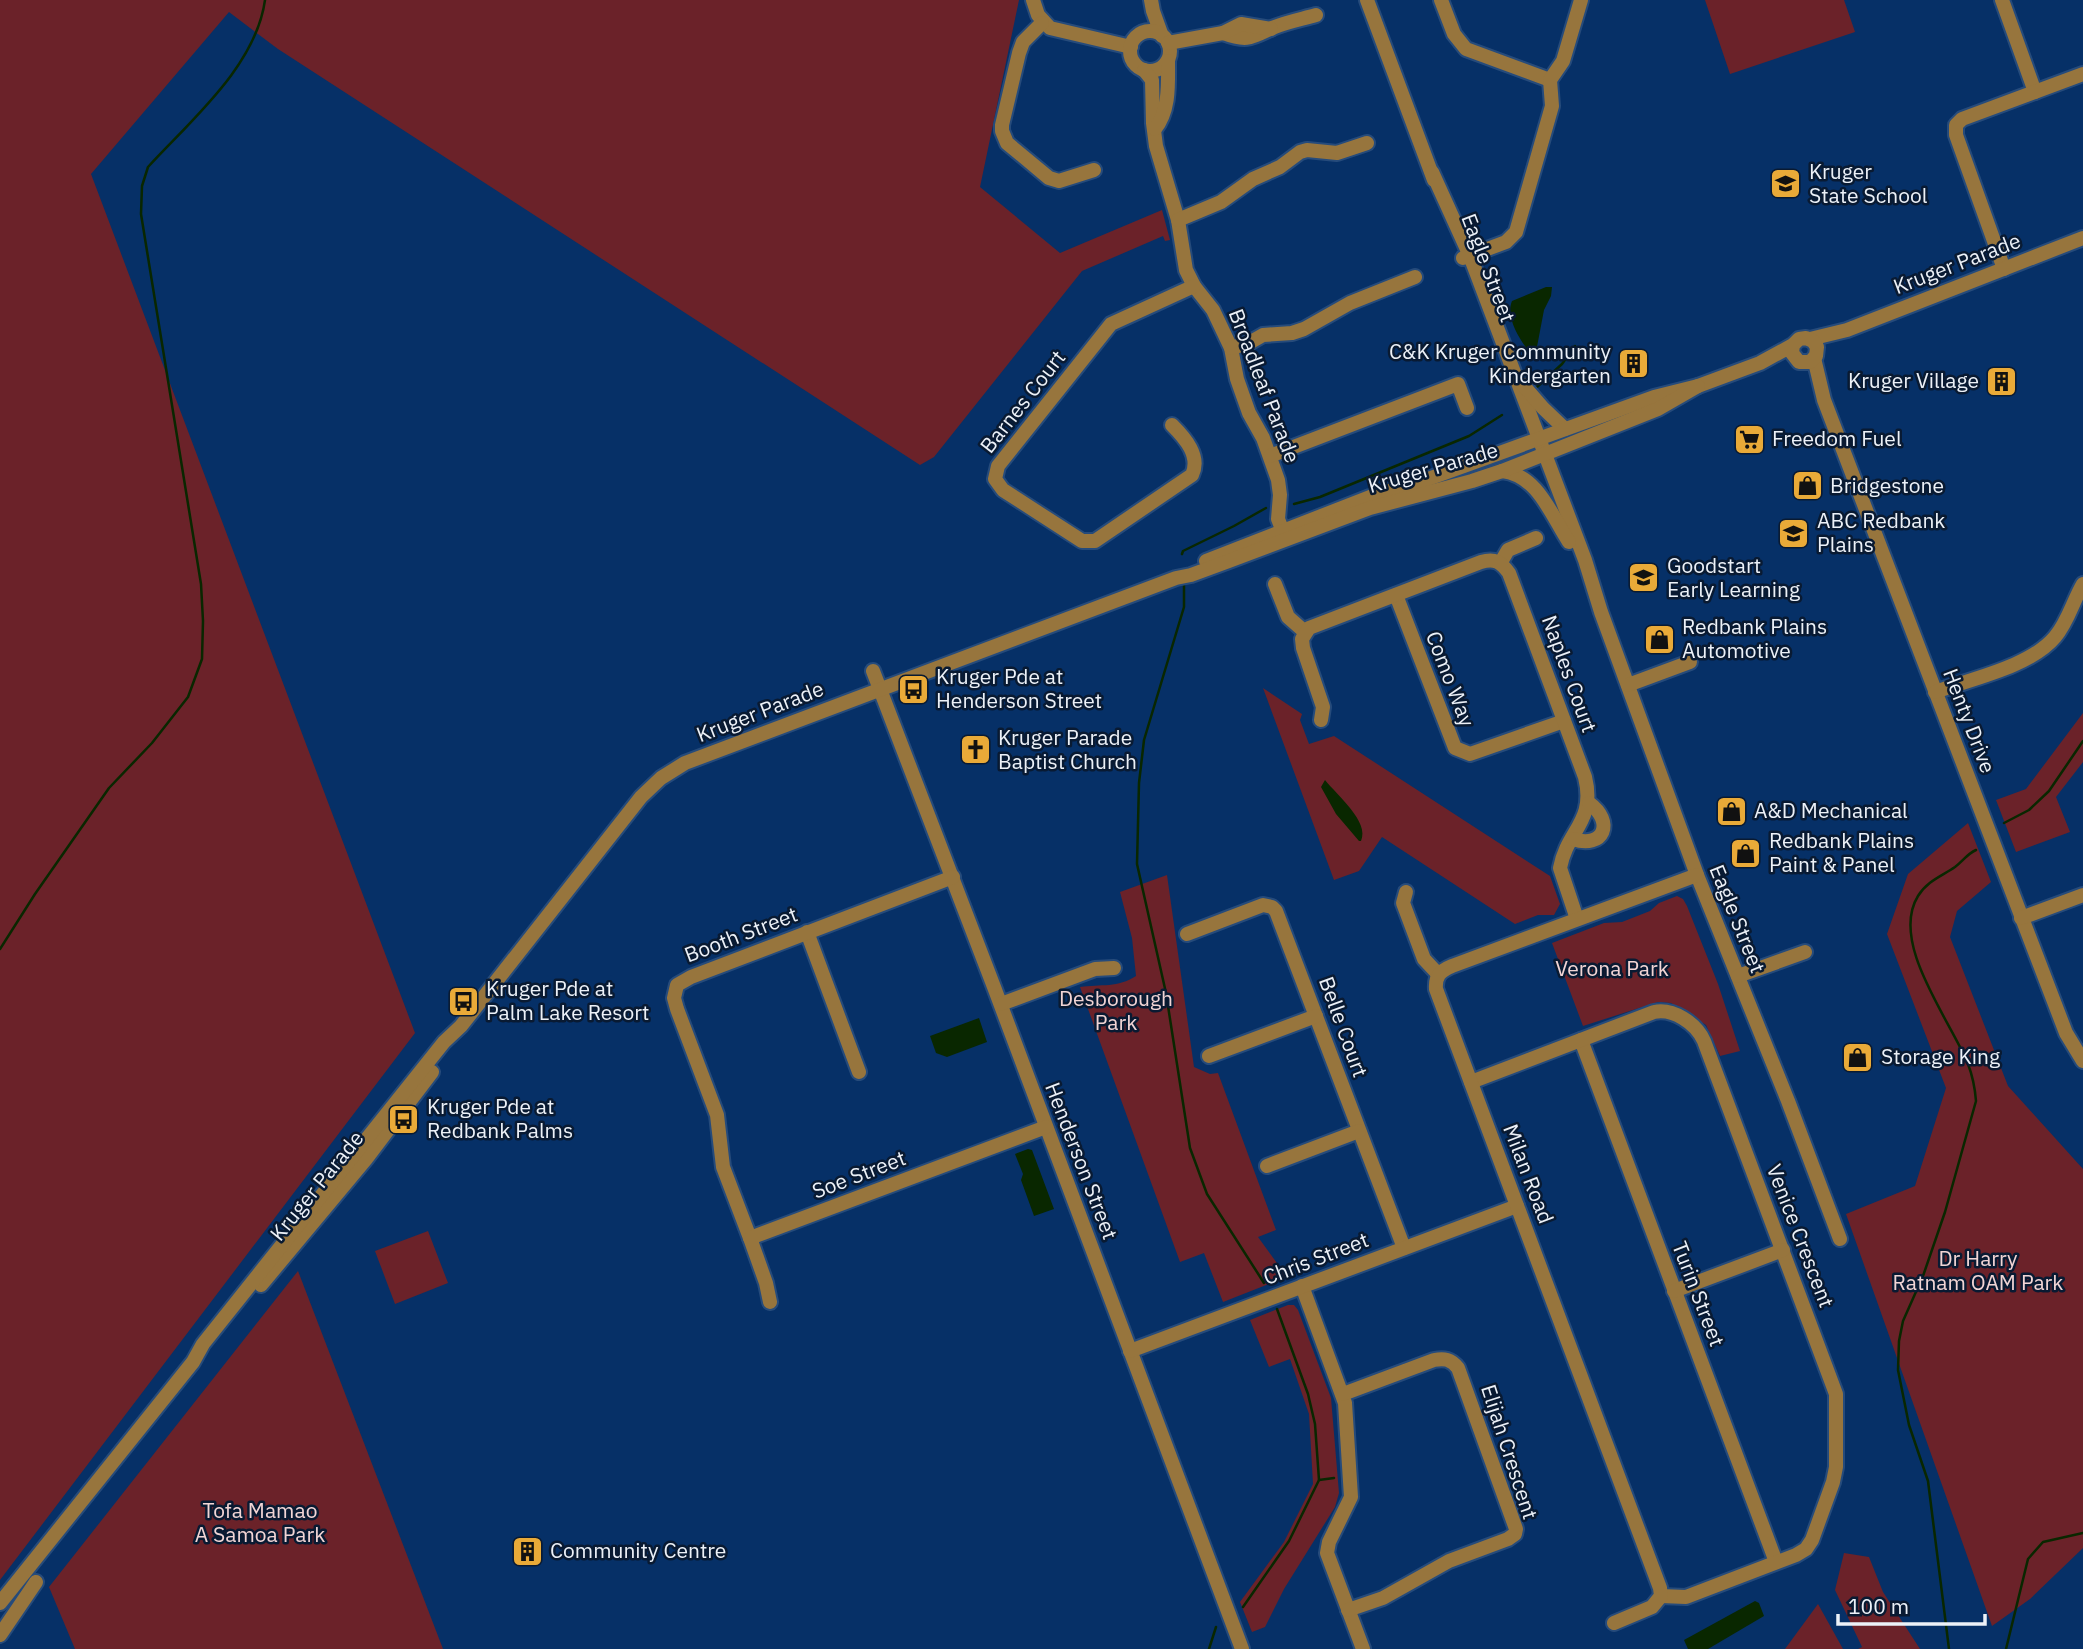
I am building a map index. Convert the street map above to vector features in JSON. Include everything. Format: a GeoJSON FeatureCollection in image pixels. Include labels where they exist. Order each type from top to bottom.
{"type":"FeatureCollection","features":[{"type":"Feature","properties":{"kind":"street"},"geometry":{"type":"LineString","coordinates":[[1033,0],[1042,23],[1058,31],[1131,47]]}},
{"type":"Feature","properties":{"kind":"street","name":"Eagle Street"},"geometry":{"type":"LineString","coordinates":[[1367,0],[1432,172],[1438,197],[1516,376],[1535,440]]}},
{"type":"Feature","properties":{"kind":"street"},"geometry":{"type":"LineString","coordinates":[[1441,0],[1454,34],[1466,49],[1550,80]]}},
{"type":"Feature","properties":{"kind":"street"},"geometry":{"type":"LineString","coordinates":[[1466,258],[1506,242],[1516,232],[1552,106],[1550,80],[1563,61],[1581,0]]}},
{"type":"Feature","properties":{"kind":"street"},"geometry":{"type":"LineString","coordinates":[[2002,0],[2035,92]]}},
{"type":"Feature","properties":{"kind":"street"},"geometry":{"type":"LineString","coordinates":[[1152,6],[1131,47],[1133,61],[1144,70],[1157,70],[1168,61]]}},
{"type":"Feature","properties":{"kind":"street"},"geometry":{"type":"LineString","coordinates":[[1152,6],[1170,52],[1165,109],[1154,130]]}},
{"type":"Feature","properties":{"kind":"street"},"geometry":{"type":"LineString","coordinates":[[1140,34],[1149,32],[1165,39],[1223,33],[1249,38],[1316,15]]}},
{"type":"Feature","properties":{"kind":"street"},"geometry":{"type":"LineString","coordinates":[[1042,23],[1023,42],[1019,53],[1002,125],[1004,137],[1007,143],[1049,178],[1059,181],[1094,170]]}},
{"type":"Feature","properties":{"kind":"street","name":"Broadleaf Parade"},"geometry":{"type":"LineString","coordinates":[[1144,70],[1152,80],[1154,130],[1160,161],[1178,220],[1186,270],[1194,286],[1213,310],[1231,348],[1237,379],[1278,480],[1278,519],[1289,533]]}},
{"type":"Feature","properties":{"kind":"street"},"geometry":{"type":"LineString","coordinates":[[2004,269],[1956,135],[1956,125],[1962,119],[2083,74]]}},
{"type":"Feature","properties":{"kind":"street"},"geometry":{"type":"LineString","coordinates":[[1178,220],[1221,202],[1253,179],[1280,167],[1300,152],[1307,150],[1337,153],[1367,143]]}},
{"type":"Feature","properties":{"kind":"street","name":"Kruger Parade"},"geometry":{"type":"LineString","coordinates":[[1804,356],[1799,339],[1847,330],[2083,238]]}},
{"type":"Feature","properties":{"kind":"street","name":"Eagle Street"},"geometry":{"type":"LineString","coordinates":[[1466,258],[1535,440],[1585,560],[1601,612],[1697,875],[1840,1239]]}},
{"type":"Feature","properties":{"kind":"street"},"geometry":{"type":"LineString","coordinates":[[1231,348],[1249,343],[1263,335],[1304,329],[1350,303],[1415,277]]}},
{"type":"Feature","properties":{"kind":"street","name":"Barnes Court"},"geometry":{"type":"LineString","coordinates":[[1172,425],[1184,436],[1193,453],[1195,463],[1192,475],[1090,542],[1082,541],[1003,489],[995,479],[998,466],[1111,324],[1194,286]]}},
{"type":"Feature","properties":{"kind":"street","name":"Kruger Parade"},"geometry":{"type":"LineString","coordinates":[[0,1603],[193,1362],[203,1344],[303,1217],[444,1042],[461,1026],[642,797],[661,778],[685,763],[1175,578],[1191,575],[1289,533],[1535,440],[1654,397],[1698,386],[1760,363],[1804,356],[1847,330]]}},
{"type":"Feature","properties":{"kind":"street","name":"Henty Drive"},"geometry":{"type":"LineString","coordinates":[[1804,356],[1822,393],[2066,1033],[2083,1062]]}},
{"type":"Feature","properties":{"kind":"street"},"geometry":{"type":"LineString","coordinates":[[1516,376],[1565,429]]}},
{"type":"Feature","properties":{"kind":"street"},"geometry":{"type":"LineString","coordinates":[[1269,456],[1458,384],[1467,408]]}},
{"type":"Feature","properties":{"kind":"street","name":"Kruger Parade"},"geometry":{"type":"LineString","coordinates":[[1289,533],[1502,471],[1658,409],[1698,386]]}},
{"type":"Feature","properties":{"kind":"street","name":"Eagle Street"},"geometry":{"type":"LineString","coordinates":[[1541,455],[1569,542],[1592,599],[1601,612]]}},
{"type":"Feature","properties":{"kind":"street"},"geometry":{"type":"LineString","coordinates":[[1502,471],[1516,472],[1526,480],[1546,502],[1569,542]]}},
{"type":"Feature","properties":{"kind":"street"},"geometry":{"type":"LineString","coordinates":[[1321,720],[1323,707],[1303,648],[1302,639],[1305,632],[1317,624],[1488,560],[1501,562],[1508,550],[1536,538]]}},
{"type":"Feature","properties":{"kind":"street","name":"Naples Court"},"geometry":{"type":"LineString","coordinates":[[1501,562],[1509,573],[1586,777],[1589,803],[1603,817],[1602,834],[1590,841],[1573,839]]}},
{"type":"Feature","properties":{"kind":"street"},"geometry":{"type":"LineString","coordinates":[[1275,584],[1288,617],[1305,632]]}},
{"type":"Feature","properties":{"kind":"street"},"geometry":{"type":"LineString","coordinates":[[1935,692],[2021,661],[2053,640],[2064,624],[2073,600],[2083,584]]}},
{"type":"Feature","properties":{"kind":"street","name":"Como Way"},"geometry":{"type":"LineString","coordinates":[[1396,595],[1455,748],[1470,754],[1563,721]]}},
{"type":"Feature","properties":{"kind":"street"},"geometry":{"type":"LineString","coordinates":[[1628,685],[1690,662]]}},
{"type":"Feature","properties":{"kind":"street","name":"Henderson Street"},"geometry":{"type":"LineString","coordinates":[[873,671],[1001,1004],[1242,1649]]}},
{"type":"Feature","properties":{"kind":"street"},"geometry":{"type":"LineString","coordinates":[[1577,919],[1560,868],[1589,803]]}},
{"type":"Feature","properties":{"kind":"street"},"geometry":{"type":"LineString","coordinates":[[1406,891],[1403,903],[1424,959],[1438,974],[1452,966],[1697,875]]}},
{"type":"Feature","properties":{"kind":"street","name":"Booth Street"},"geometry":{"type":"LineString","coordinates":[[750,1238],[726,1176],[717,1115],[677,1009],[675,991],[683,980],[953,877]]}},
{"type":"Feature","properties":{"kind":"street"},"geometry":{"type":"LineString","coordinates":[[2021,918],[2083,895]]}},
{"type":"Feature","properties":{"kind":"street","name":"Belle Court"},"geometry":{"type":"LineString","coordinates":[[1187,934],[1256,907],[1272,907],[1279,917],[1404,1248]]}},
{"type":"Feature","properties":{"kind":"street"},"geometry":{"type":"LineString","coordinates":[[807,932],[859,1072]]}},
{"type":"Feature","properties":{"kind":"street"},"geometry":{"type":"LineString","coordinates":[[1738,976],[1805,952]]}},
{"type":"Feature","properties":{"kind":"street"},"geometry":{"type":"LineString","coordinates":[[1001,1004],[1095,969],[1114,968]]}},
{"type":"Feature","properties":{"kind":"street","name":"Milan Road"},"geometry":{"type":"LineString","coordinates":[[1438,974],[1436,989],[1654,1570],[1661,1596]]}},
{"type":"Feature","properties":{"kind":"street","name":"Venice Crescent"},"geometry":{"type":"LineString","coordinates":[[1471,1082],[1661,1010],[1675,1014],[1696,1028],[1704,1041],[1834,1386],[1836,1467],[1810,1545],[1801,1553],[1686,1597],[1661,1596]]}},
{"type":"Feature","properties":{"kind":"street"},"geometry":{"type":"LineString","coordinates":[[1209,1056],[1316,1016]]}},
{"type":"Feature","properties":{"kind":"street","name":"Turin Street"},"geometry":{"type":"LineString","coordinates":[[1581,1040],[1776,1562]]}},
{"type":"Feature","properties":{"kind":"street","name":"Soe Street"},"geometry":{"type":"LineString","coordinates":[[750,1238],[1046,1128]]}},
{"type":"Feature","properties":{"kind":"street"},"geometry":{"type":"LineString","coordinates":[[1267,1166],[1359,1131]]}},
{"type":"Feature","properties":{"kind":"street","name":"Chris Street"},"geometry":{"type":"LineString","coordinates":[[1130,1351],[1517,1206]]}},
{"type":"Feature","properties":{"kind":"street"},"geometry":{"type":"LineString","coordinates":[[750,1238],[770,1302]]}},
{"type":"Feature","properties":{"kind":"street"},"geometry":{"type":"LineString","coordinates":[[1675,1291],[1783,1250]]}},
{"type":"Feature","properties":{"kind":"street"},"geometry":{"type":"LineString","coordinates":[[1302,1286],[1343,1394],[1351,1497],[1329,1542],[1327,1553],[1363,1649]]}},
{"type":"Feature","properties":{"kind":"street","name":"Elijah Crescent"},"geometry":{"type":"LineString","coordinates":[[1343,1394],[1434,1360],[1442,1358],[1454,1363],[1516,1529],[1515,1534],[1508,1539],[1449,1561],[1383,1598],[1348,1610]]}},
{"type":"Feature","properties":{"kind":"street"},"geometry":{"type":"LineString","coordinates":[[0,1635],[36,1582]]}},
{"type":"Feature","properties":{"kind":"street"},"geometry":{"type":"LineString","coordinates":[[1614,1623],[1653,1607],[1661,1596]]}},
{"type":"Feature","properties":{"kind":"green space"},"geometry":{"type":"Polygon","coordinates":[[[0,0],[1019,0],[980,187],[1060,253],[1162,210],[1170,240],[1165,241],[1163,236],[1082,271],[934,457],[920,465],[278,49],[229,12],[91,174],[415,1033],[0,1580],[0,0]]]}},
{"type":"Feature","properties":{"kind":"green space"},"geometry":{"type":"Polygon","coordinates":[[[1705,0],[1844,0],[1855,32],[1730,74],[1705,0]]]}},
{"type":"Feature","properties":{"kind":"green space"},"geometry":{"type":"Polygon","coordinates":[[[1263,688],[1302,714],[1300,720],[1309,744],[1334,736],[1550,876],[1560,904],[1554,915],[1538,915],[1515,924],[1382,837],[1359,871],[1334,880],[1263,688]]]}},
{"type":"Feature","properties":{"kind":"green space"},"geometry":{"type":"Polygon","coordinates":[[[2083,713],[2083,762],[2056,797],[2070,832],[2016,852],[1996,800],[2026,789],[2083,713]]]}},
{"type":"Feature","properties":{"kind":"green space","name":"Dr Harry Ratnam OAM Park"},"geometry":{"type":"Polygon","coordinates":[[[1968,823],[1991,882],[1957,911],[1950,937],[2008,1086],[2083,1169],[2083,1548],[2030,1599],[1992,1626],[1846,1214],[1915,1186],[1946,1088],[1887,934],[1908,874],[1968,823]]]}},
{"type":"Feature","properties":{"kind":"green space","name":"Desborough Park"},"geometry":{"type":"Polygon","coordinates":[[[1167,875],[1194,1067],[1210,1074],[1218,1073],[1276,1230],[1258,1237],[1287,1277],[1223,1302],[1204,1253],[1180,1262],[1080,987],[1116,984],[1136,976],[1132,938],[1120,892],[1167,875]]]}},
{"type":"Feature","properties":{"kind":"green space","name":"Verona Park"},"geometry":{"type":"Polygon","coordinates":[[[1677,896],[1683,899],[1687,906],[1718,984],[1740,1051],[1720,1056],[1706,1025],[1671,1003],[1658,1002],[1583,1026],[1552,943],[1604,923],[1622,922],[1677,896]]]}},
{"type":"Feature","properties":{"kind":"green space"},"geometry":{"type":"Polygon","coordinates":[[[428,1231],[448,1283],[395,1304],[375,1251],[428,1231]]]}},
{"type":"Feature","properties":{"kind":"green space","name":"Tofa Mamao A Samoa Park"},"geometry":{"type":"Polygon","coordinates":[[[298,1271],[443,1649],[75,1649],[49,1587],[298,1271]]]}},
{"type":"Feature","properties":{"kind":"green space"},"geometry":{"type":"Polygon","coordinates":[[[1294,1305],[1298,1310],[1331,1398],[1339,1493],[1335,1507],[1284,1589],[1265,1627],[1252,1632],[1240,1602],[1284,1542],[1313,1484],[1309,1414],[1290,1359],[1269,1367],[1250,1320],[1294,1305]]]}},
{"type":"Feature","properties":{"kind":"green space"},"geometry":{"type":"Polygon","coordinates":[[[1844,1553],[1869,1557],[1883,1592],[1920,1649],[1858,1649],[1862,1647],[1835,1590],[1844,1553]]]}},
{"type":"Feature","properties":{"kind":"green space"},"geometry":{"type":"Polygon","coordinates":[[[1818,1604],[1843,1649],[1785,1649],[1818,1604]]]}},
{"type":"Feature","properties":{"kind":"shaded area"},"geometry":{"type":"Polygon","coordinates":[[[1552,287],[1551,296],[1544,310],[1536,352],[1530,353],[1515,328],[1510,307],[1512,301],[1552,287]]]}},
{"type":"Feature","properties":{"kind":"shaded area"},"geometry":{"type":"Polygon","coordinates":[[[1325,780],[1357,817],[1363,834],[1361,841],[1336,814],[1321,787],[1325,780]]]}},
{"type":"Feature","properties":{"kind":"shaded area"},"geometry":{"type":"Polygon","coordinates":[[[979,1018],[987,1042],[947,1057],[936,1053],[930,1036],[979,1018]]]}},
{"type":"Feature","properties":{"kind":"shaded area"},"geometry":{"type":"Polygon","coordinates":[[[1032,1150],[1054,1209],[1034,1216],[1015,1154],[1032,1150]]]}},
{"type":"Feature","properties":{"kind":"shaded area"},"geometry":{"type":"Polygon","coordinates":[[[1755,1601],[1759,1603],[1764,1616],[1708,1649],[1688,1649],[1684,1640],[1755,1601]]]}},
{"type":"Feature","properties":{"kind":"waterway"},"geometry":{"type":"LineString","coordinates":[[0,949],[109,788],[152,743],[188,697],[202,659],[201,584],[141,214],[142,186],[148,167],[202,111],[235,69],[249,47],[265,0]]}},
{"type":"Feature","properties":{"kind":"waterway"},"geometry":{"type":"LineString","coordinates":[[1537,387],[1562,364],[1575,346]]}},
{"type":"Feature","properties":{"kind":"waterway"},"geometry":{"type":"LineString","coordinates":[[1294,504],[1320,497],[1469,436],[1502,415]]}},
{"type":"Feature","properties":{"kind":"waterway"},"geometry":{"type":"LineString","coordinates":[[1182,554],[1183,551],[1266,508]]}},
{"type":"Feature","properties":{"kind":"waterway"},"geometry":{"type":"LineString","coordinates":[[1184,585],[1184,607],[1144,740],[1139,783],[1137,864],[1166,993],[1190,1148],[1207,1194],[1264,1283]]}},
{"type":"Feature","properties":{"kind":"waterway"},"geometry":{"type":"LineString","coordinates":[[2004,823],[2029,810],[2049,791],[2083,741]]}},
{"type":"Feature","properties":{"kind":"waterway"},"geometry":{"type":"LineString","coordinates":[[1949,1649],[1928,1481],[1909,1425],[1898,1370],[1899,1341],[1903,1321],[1923,1276],[1945,1212],[1976,1101],[1968,1064],[1926,982],[1917,958],[1911,936],[1911,915],[1918,896],[1926,886],[1976,850]]}},
{"type":"Feature","properties":{"kind":"waterway"},"geometry":{"type":"LineString","coordinates":[[1243,1607],[1289,1541],[1319,1480],[1315,1424],[1308,1394],[1277,1309]]}},
{"type":"Feature","properties":{"kind":"waterway"},"geometry":{"type":"LineString","coordinates":[[1319,1480],[1334,1478]]}},
{"type":"Feature","properties":{"kind":"waterway"},"geometry":{"type":"LineString","coordinates":[[2006,1649],[2028,1559],[2043,1542],[2083,1533]]}},
{"type":"Feature","properties":{"kind":"waterway"},"geometry":{"type":"LineString","coordinates":[[1209,1649],[1216,1627]]}},
{"type":"Feature","properties":{"kind":"place","name":"Kruger State School"},"geometry":{"type":"Point","coordinates":[1786,184]}},
{"type":"Feature","properties":{"kind":"place","name":"C&K Kruger Community Kindergarten"},"geometry":{"type":"Point","coordinates":[1634,364]}},
{"type":"Feature","properties":{"kind":"place","name":"Kruger Village"},"geometry":{"type":"Point","coordinates":[2002,381]}},
{"type":"Feature","properties":{"kind":"place","name":"Freedom Fuel"},"geometry":{"type":"Point","coordinates":[1749,439]}},
{"type":"Feature","properties":{"kind":"place","name":"Bridgestone"},"geometry":{"type":"Point","coordinates":[1807,486]}},
{"type":"Feature","properties":{"kind":"place","name":"ABC Redbank Plains"},"geometry":{"type":"Point","coordinates":[1794,533]}},
{"type":"Feature","properties":{"kind":"place","name":"Goodstart Early Learning"},"geometry":{"type":"Point","coordinates":[1644,578]}},
{"type":"Feature","properties":{"kind":"place","name":"Redbank Plains Automotive"},"geometry":{"type":"Point","coordinates":[1659,639]}},
{"type":"Feature","properties":{"kind":"place","name":"Kruger Pde at Henderson Street"},"geometry":{"type":"Point","coordinates":[913,689]}},
{"type":"Feature","properties":{"kind":"place","name":"Kruger Parade Baptist Church"},"geometry":{"type":"Point","coordinates":[975,750]}},
{"type":"Feature","properties":{"kind":"place","name":"A&D Mechanical"},"geometry":{"type":"Point","coordinates":[1731,811]}},
{"type":"Feature","properties":{"kind":"place","name":"Redbank Plains Paint & Panel"},"geometry":{"type":"Point","coordinates":[1746,853]}},
{"type":"Feature","properties":{"kind":"place","name":"Kruger Pde at Palm Lake Resort"},"geometry":{"type":"Point","coordinates":[463,1001]}},
{"type":"Feature","properties":{"kind":"place","name":"Storage King"},"geometry":{"type":"Point","coordinates":[1858,1057]}},
{"type":"Feature","properties":{"kind":"place","name":"Kruger Pde at Redbank Palms"},"geometry":{"type":"Point","coordinates":[404,1119]}},
{"type":"Feature","properties":{"kind":"place","name":"Community Centre"},"geometry":{"type":"Point","coordinates":[527,1551]}}]}
